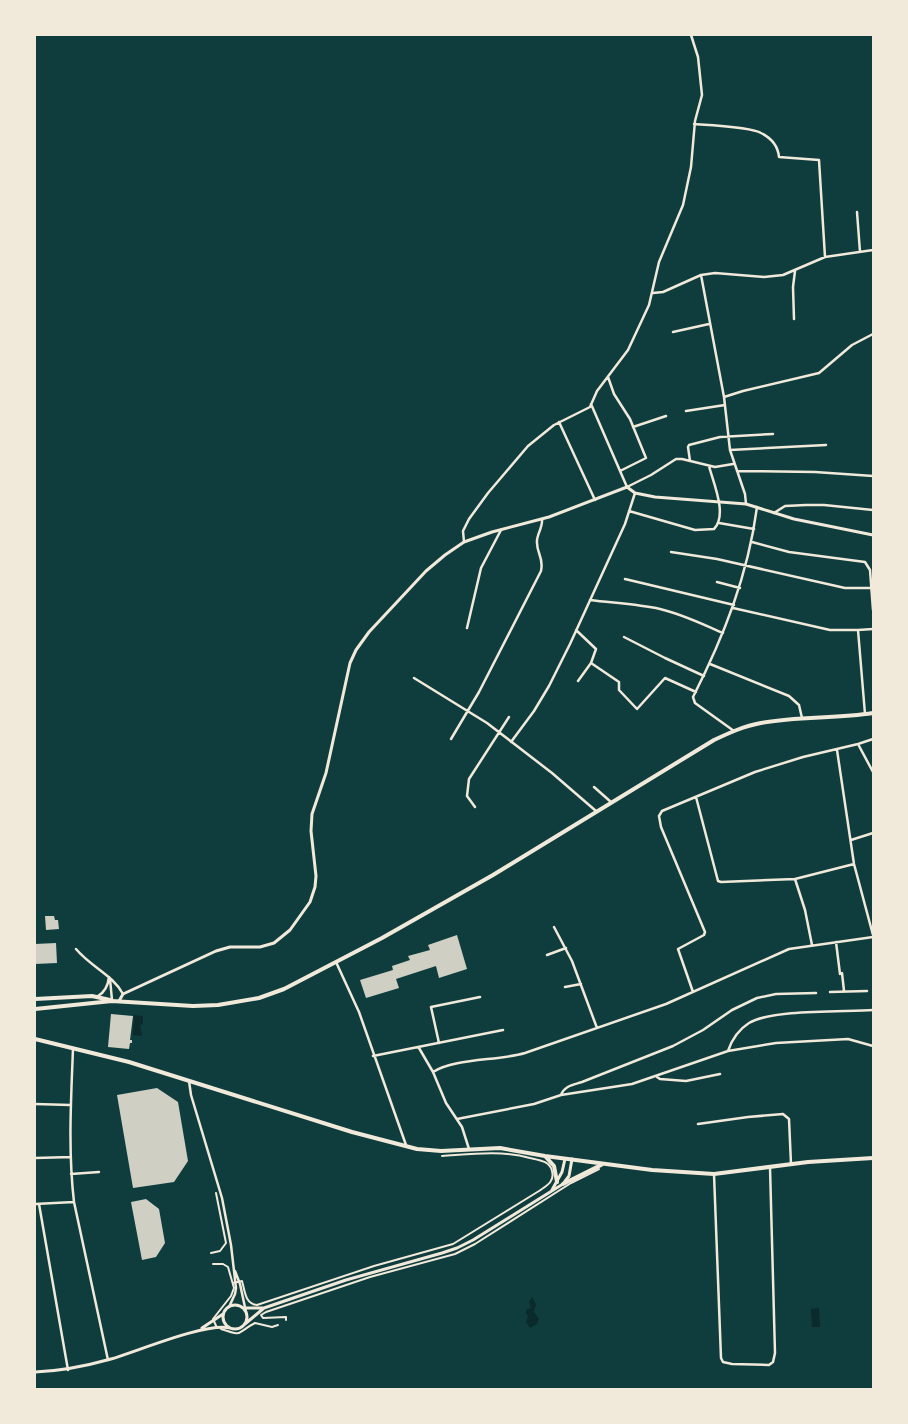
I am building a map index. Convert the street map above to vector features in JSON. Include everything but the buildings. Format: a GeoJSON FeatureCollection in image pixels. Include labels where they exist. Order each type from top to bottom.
{"type":"FeatureCollection","features":[{"type":"Feature","properties":{"kind":"main road"},"geometry":{"type":"LineString","coordinates":[[35,1009],[112,1001],[200,1006],[238,1002],[266,996],[284,989],[336,962],[493,875],[714,740],[734,731],[760,723],[873,714]]}},
{"type":"Feature","properties":{"kind":"main road"},"geometry":{"type":"LineString","coordinates":[[35,999],[97,997],[112,1001]]}},
{"type":"Feature","properties":{"kind":"main road"},"geometry":{"type":"LineString","coordinates":[[35,1039],[112,1057],[406,1147],[434,1150],[506,1148],[545,1156],[603,1164],[652,1170],[714,1174],[791,1164],[873,1158]]}},
{"type":"Feature","properties":{"kind":"main road"},"geometry":{"type":"LineString","coordinates":[[545,1156],[554,1166],[557,1182]]}},
{"type":"Feature","properties":{"kind":"main road"},"geometry":{"type":"LineString","coordinates":[[563,1184],[603,1164]]}},
{"type":"Feature","properties":{"kind":"street"},"geometry":{"type":"LineString","coordinates":[[464,542],[463,533],[466,524],[488,493],[528,446],[541,434],[559,422],[587,409],[628,350],[653,293],[659,262],[679,217],[686,193],[691,167],[694,124],[701,98],[698,57],[691,35]]}},
{"type":"Feature","properties":{"kind":"street"},"geometry":{"type":"LineString","coordinates":[[694,124],[760,132],[774,144],[778,151],[778,157],[819,160],[825,257]]}},
{"type":"Feature","properties":{"kind":"street"},"geometry":{"type":"LineString","coordinates":[[857,212],[860,252]]}},
{"type":"Feature","properties":{"kind":"street"},"geometry":{"type":"LineString","coordinates":[[653,293],[663,292],[701,275],[719,273],[768,277],[783,275],[825,257],[873,250]]}},
{"type":"Feature","properties":{"kind":"street"},"geometry":{"type":"LineString","coordinates":[[794,319],[795,271]]}},
{"type":"Feature","properties":{"kind":"street"},"geometry":{"type":"LineString","coordinates":[[701,275],[724,397],[730,450],[745,494],[746,504]]}},
{"type":"Feature","properties":{"kind":"street"},"geometry":{"type":"LineString","coordinates":[[673,332],[709,324]]}},
{"type":"Feature","properties":{"kind":"street"},"geometry":{"type":"LineString","coordinates":[[724,397],[815,374],[825,369],[848,348],[873,334]]}},
{"type":"Feature","properties":{"kind":"street"},"geometry":{"type":"LineString","coordinates":[[608,377],[614,394],[633,427],[646,458],[620,471]]}},
{"type":"Feature","properties":{"kind":"street"},"geometry":{"type":"LineString","coordinates":[[591,404],[626,487],[635,493],[660,498],[746,504],[812,524],[873,535]]}},
{"type":"Feature","properties":{"kind":"street"},"geometry":{"type":"LineString","coordinates":[[686,411],[725,405]]}},
{"type":"Feature","properties":{"kind":"street"},"geometry":{"type":"LineString","coordinates":[[633,427],[666,416]]}},
{"type":"Feature","properties":{"kind":"street"},"geometry":{"type":"LineString","coordinates":[[559,422],[595,500]]}},
{"type":"Feature","properties":{"kind":"street"},"geometry":{"type":"LineString","coordinates":[[690,461],[689,445],[728,437],[772,434]]}},
{"type":"Feature","properties":{"kind":"street"},"geometry":{"type":"LineString","coordinates":[[730,450],[826,445]]}},
{"type":"Feature","properties":{"kind":"street"},"geometry":{"type":"LineString","coordinates":[[119,1001],[123,994],[216,951],[225,948],[270,945],[284,936],[296,924],[310,902],[315,886],[316,868],[311,827],[312,814],[326,774],[352,656],[363,639],[419,578],[445,555],[464,542],[501,529],[542,519],[595,500],[652,475],[676,459],[709,466],[722,467],[734,464]]}},
{"type":"Feature","properties":{"kind":"street"},"geometry":{"type":"LineString","coordinates":[[629,511],[695,530],[716,528],[720,509],[709,466]]}},
{"type":"Feature","properties":{"kind":"street"},"geometry":{"type":"LineString","coordinates":[[737,471],[815,472],[873,476]]}},
{"type":"Feature","properties":{"kind":"street"},"geometry":{"type":"LineString","coordinates":[[511,742],[534,711],[549,686],[625,524],[635,493]]}},
{"type":"Feature","properties":{"kind":"street"},"geometry":{"type":"LineString","coordinates":[[774,513],[785,506],[806,505],[873,510]]}},
{"type":"Feature","properties":{"kind":"street"},"geometry":{"type":"LineString","coordinates":[[734,731],[695,703],[693,696],[710,664],[740,588],[752,542],[757,507]]}},
{"type":"Feature","properties":{"kind":"street"},"geometry":{"type":"LineString","coordinates":[[451,739],[468,711],[540,571],[542,560],[536,542],[542,527],[542,519]]}},
{"type":"Feature","properties":{"kind":"street"},"geometry":{"type":"LineString","coordinates":[[718,523],[754,529]]}},
{"type":"Feature","properties":{"kind":"street"},"geometry":{"type":"LineString","coordinates":[[467,628],[481,568],[501,529]]}},
{"type":"Feature","properties":{"kind":"street"},"geometry":{"type":"LineString","coordinates":[[752,542],[789,552],[863,561],[869,567],[873,610]]}},
{"type":"Feature","properties":{"kind":"street"},"geometry":{"type":"LineString","coordinates":[[671,552],[717,559],[845,588],[871,588]]}},
{"type":"Feature","properties":{"kind":"street"},"geometry":{"type":"LineString","coordinates":[[625,579],[830,630],[873,629]]}},
{"type":"Feature","properties":{"kind":"street"},"geometry":{"type":"LineString","coordinates":[[717,582],[740,588]]}},
{"type":"Feature","properties":{"kind":"street"},"geometry":{"type":"LineString","coordinates":[[590,600],[667,611],[692,619],[723,633]]}},
{"type":"Feature","properties":{"kind":"street"},"geometry":{"type":"LineString","coordinates":[[576,630],[596,649],[592,662],[578,681]]}},
{"type":"Feature","properties":{"kind":"street"},"geometry":{"type":"LineString","coordinates":[[858,630],[865,714]]}},
{"type":"Feature","properties":{"kind":"street"},"geometry":{"type":"LineString","coordinates":[[624,637],[704,676]]}},
{"type":"Feature","properties":{"kind":"street"},"geometry":{"type":"LineString","coordinates":[[592,662],[619,682],[620,690],[637,709],[665,678],[696,692]]}},
{"type":"Feature","properties":{"kind":"street"},"geometry":{"type":"LineString","coordinates":[[710,664],[790,696],[799,705],[803,719]]}},
{"type":"Feature","properties":{"kind":"street"},"geometry":{"type":"LineString","coordinates":[[414,678],[498,732],[552,773],[596,811]]}},
{"type":"Feature","properties":{"kind":"street"},"geometry":{"type":"LineString","coordinates":[[475,807],[467,796],[469,779],[509,717]]}},
{"type":"Feature","properties":{"kind":"street"},"geometry":{"type":"LineString","coordinates":[[693,992],[678,949],[704,935],[705,932],[661,827],[660,816],[665,809],[755,772],[803,757],[837,750],[873,739]]}},
{"type":"Feature","properties":{"kind":"street"},"geometry":{"type":"LineString","coordinates":[[858,744],[873,772]]}},
{"type":"Feature","properties":{"kind":"street"},"geometry":{"type":"LineString","coordinates":[[433,1072],[448,1065],[520,1055],[666,1004],[789,949],[873,936],[854,864],[837,750]]}},
{"type":"Feature","properties":{"kind":"street"},"geometry":{"type":"LineString","coordinates":[[594,787],[611,802]]}},
{"type":"Feature","properties":{"kind":"street"},"geometry":{"type":"LineString","coordinates":[[696,797],[718,881],[795,880],[854,864]]}},
{"type":"Feature","properties":{"kind":"street"},"geometry":{"type":"LineString","coordinates":[[851,840],[873,833]]}},
{"type":"Feature","properties":{"kind":"street"},"geometry":{"type":"LineString","coordinates":[[795,880],[805,910],[812,945]]}},
{"type":"Feature","properties":{"kind":"street"},"geometry":{"type":"LineString","coordinates":[[554,927],[566,948],[597,1028]]}},
{"type":"Feature","properties":{"kind":"street"},"geometry":{"type":"LineString","coordinates":[[836,942],[844,992]]}},
{"type":"Feature","properties":{"kind":"street"},"geometry":{"type":"LineString","coordinates":[[547,955],[566,948]]}},
{"type":"Feature","properties":{"kind":"street"},"geometry":{"type":"LineString","coordinates":[[76,949],[89,963],[116,982],[123,994]]}},
{"type":"Feature","properties":{"kind":"street"},"geometry":{"type":"LineString","coordinates":[[336,962],[359,1012],[406,1147]]}},
{"type":"Feature","properties":{"kind":"street"},"geometry":{"type":"LineString","coordinates":[[97,997],[107,988],[109,977]]}},
{"type":"Feature","properties":{"kind":"street"},"geometry":{"type":"LineString","coordinates":[[109,977],[112,1001]]}},
{"type":"Feature","properties":{"kind":"street"},"geometry":{"type":"LineString","coordinates":[[565,988],[581,984]]}},
{"type":"Feature","properties":{"kind":"street"},"geometry":{"type":"LineString","coordinates":[[830,992],[867,991]]}},
{"type":"Feature","properties":{"kind":"street"},"geometry":{"type":"LineString","coordinates":[[561,1095],[569,1086],[678,1044],[732,1010],[757,998],[776,994],[816,993]]}},
{"type":"Feature","properties":{"kind":"street"},"geometry":{"type":"LineString","coordinates":[[439,1044],[431,1008],[480,997]]}},
{"type":"Feature","properties":{"kind":"street"},"geometry":{"type":"LineString","coordinates":[[728,1051],[731,1041],[742,1028],[761,1018],[791,1014],[873,1010]]}},
{"type":"Feature","properties":{"kind":"street"},"geometry":{"type":"LineString","coordinates":[[373,1056],[503,1030]]}},
{"type":"Feature","properties":{"kind":"street"},"geometry":{"type":"LineString","coordinates":[[457,1119],[534,1104],[561,1095],[620,1086],[657,1077],[728,1051],[776,1042],[848,1039],[873,1046]]}},
{"type":"Feature","properties":{"kind":"street"},"geometry":{"type":"LineString","coordinates":[[73,1048],[70,1105],[71,1174],[74,1202],[108,1360]]}},
{"type":"Feature","properties":{"kind":"street"},"geometry":{"type":"LineString","coordinates":[[418,1048],[433,1072],[446,1103],[466,1135],[469,1149]]}},
{"type":"Feature","properties":{"kind":"street"},"geometry":{"type":"LineString","coordinates":[[657,1077],[660,1079],[686,1080],[720,1074]]}},
{"type":"Feature","properties":{"kind":"street"},"geometry":{"type":"LineString","coordinates":[[190,1080],[189,1087],[193,1103],[222,1198],[234,1270],[232,1295],[213,1319],[217,1329],[235,1334],[242,1332],[254,1323],[272,1327],[278,1325]]}},
{"type":"Feature","properties":{"kind":"street"},"geometry":{"type":"LineString","coordinates":[[35,1104],[70,1105]]}},
{"type":"Feature","properties":{"kind":"street"},"geometry":{"type":"LineString","coordinates":[[698,1124],[748,1117],[782,1114],[787,1116],[791,1164]]}},
{"type":"Feature","properties":{"kind":"street"},"geometry":{"type":"LineString","coordinates":[[240,1282],[242,1281],[246,1298],[251,1304],[257,1305],[374,1266],[453,1244],[547,1186],[552,1179],[552,1169],[546,1162],[515,1154],[496,1152],[442,1156]]}},
{"type":"Feature","properties":{"kind":"street"},"geometry":{"type":"LineString","coordinates":[[35,1158],[71,1156]]}},
{"type":"Feature","properties":{"kind":"street"},"geometry":{"type":"LineString","coordinates":[[552,1190],[562,1172],[565,1158]]}},
{"type":"Feature","properties":{"kind":"street"},"geometry":{"type":"LineString","coordinates":[[286,1320],[286,1318],[269,1319],[261,1317],[270,1309],[374,1271],[442,1253],[473,1240],[563,1184],[569,1176],[572,1159]]}},
{"type":"Feature","properties":{"kind":"street"},"geometry":{"type":"LineString","coordinates":[[714,1174],[720,1352],[723,1362],[761,1365],[773,1362],[775,1353],[770,1167]]}},
{"type":"Feature","properties":{"kind":"street"},"geometry":{"type":"LineString","coordinates":[[229,1307],[237,1305],[245,1309],[270,1309],[370,1277],[455,1254],[475,1244],[571,1183],[598,1169]]}},
{"type":"Feature","properties":{"kind":"street"},"geometry":{"type":"LineString","coordinates":[[71,1174],[99,1172]]}},
{"type":"Feature","properties":{"kind":"street"},"geometry":{"type":"LineString","coordinates":[[211,1253],[220,1251],[226,1243],[216,1193]]}},
{"type":"Feature","properties":{"kind":"street"},"geometry":{"type":"LineString","coordinates":[[68,1370],[37,1204],[74,1202]]}},
{"type":"Feature","properties":{"kind":"street"},"geometry":{"type":"LineString","coordinates":[[199,1330],[224,1312],[236,1294],[234,1283],[226,1265],[221,1263],[213,1264]]}},
{"type":"Feature","properties":{"kind":"street"},"geometry":{"type":"LineString","coordinates":[[234,1270],[240,1282],[247,1318],[245,1324]]}},
{"type":"Feature","properties":{"kind":"street"},"geometry":{"type":"LineString","coordinates":[[234,1283],[240,1282]]}},
{"type":"Feature","properties":{"kind":"street"},"geometry":{"type":"LineString","coordinates":[[267,1301],[270,1309]]}},
{"type":"Feature","properties":{"kind":"street"},"geometry":{"type":"LineString","coordinates":[[35,1372],[68,1370],[108,1360],[199,1330],[216,1327],[238,1328],[264,1308]]}},
{"type":"Feature","properties":{"kind":"street"},"geometry":{"type":"LineString","coordinates":[[224,1312],[224,1320],[230,1328]]}},
{"type":"Feature","properties":{"kind":"water"},"geometry":{"type":"Polygon","coordinates":[[[134,1015],[143,1016],[143,1024],[140,1025],[142,1036],[133,1035],[134,1015]]]}},
{"type":"Feature","properties":{"kind":"water"},"geometry":{"type":"Polygon","coordinates":[[[532,1297],[536,1304],[534,1312],[539,1319],[537,1324],[530,1328],[526,1322],[528,1316],[526,1310],[531,1308],[529,1302],[532,1297]]]}},
{"type":"Feature","properties":{"kind":"water"},"geometry":{"type":"Polygon","coordinates":[[[819,1308],[820,1327],[812,1327],[811,1309],[819,1308]]]}}]}
